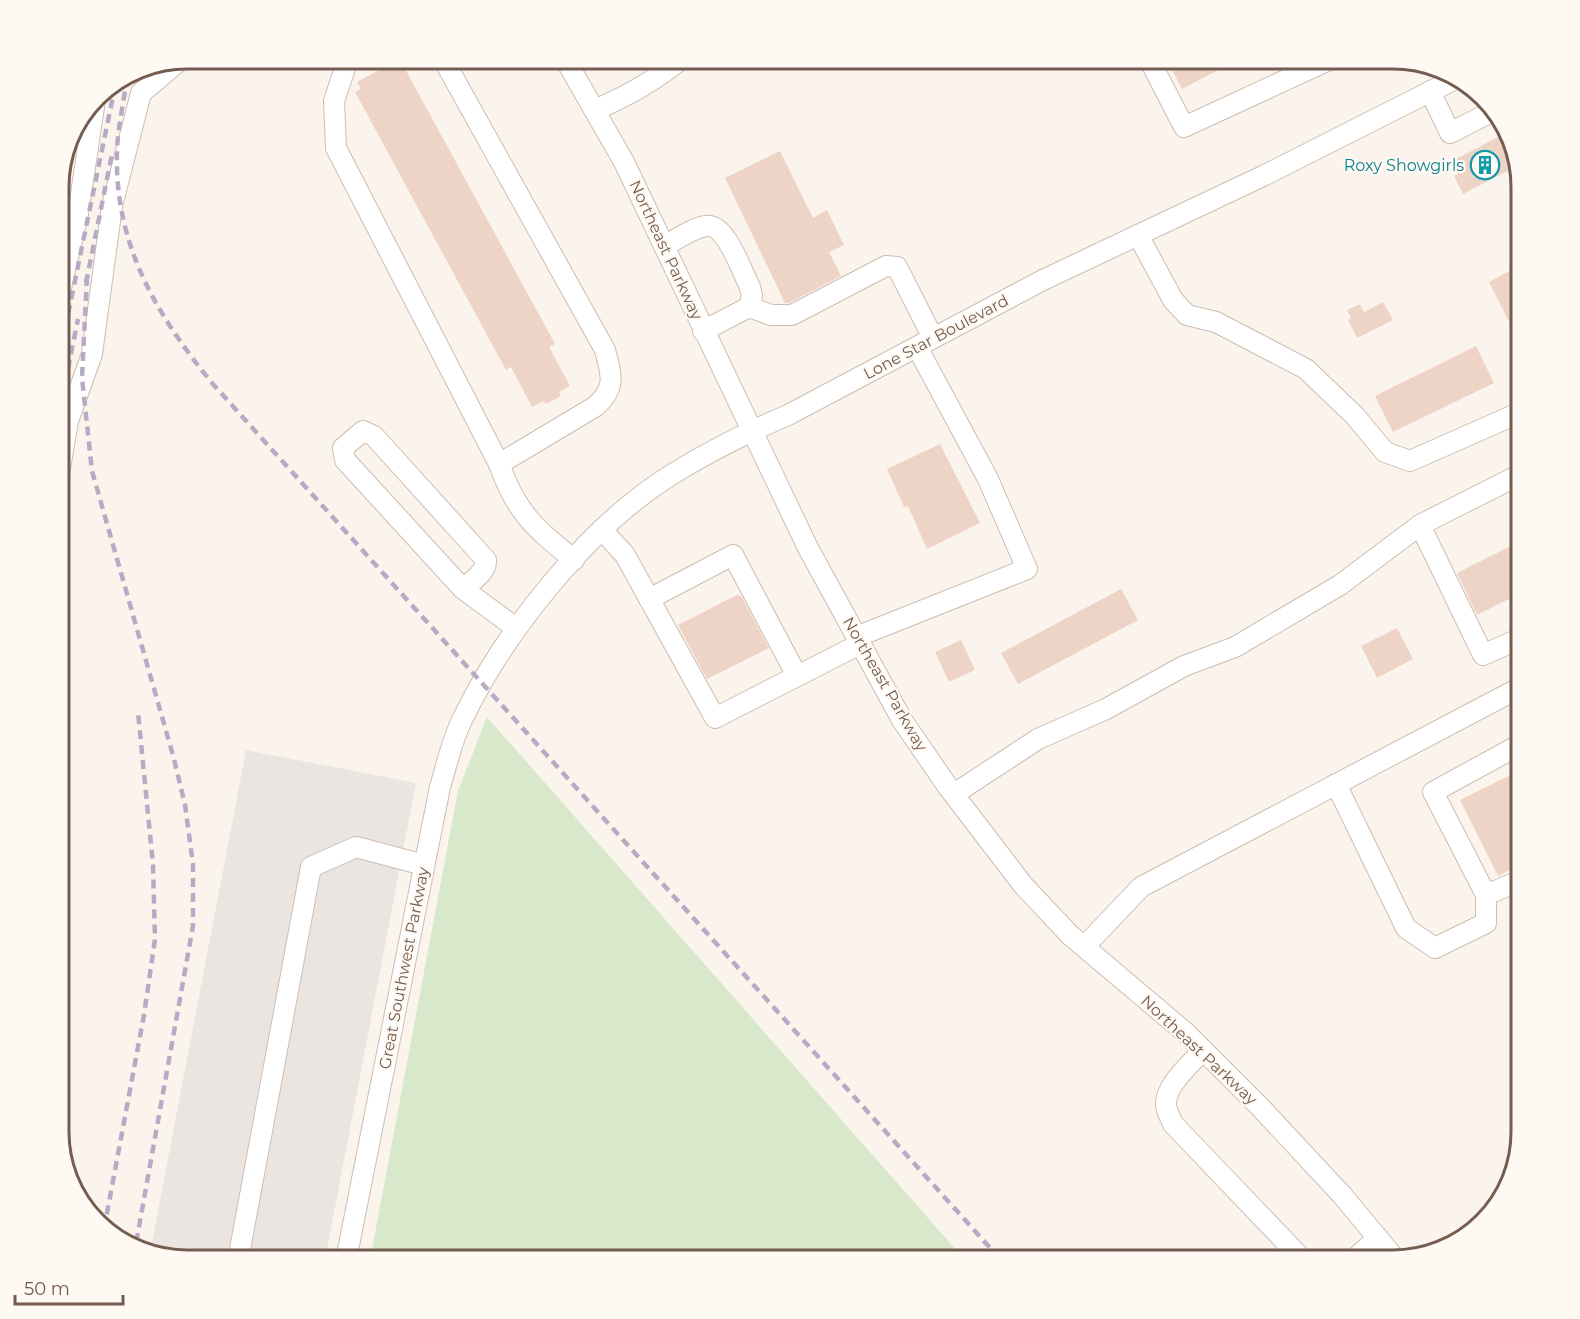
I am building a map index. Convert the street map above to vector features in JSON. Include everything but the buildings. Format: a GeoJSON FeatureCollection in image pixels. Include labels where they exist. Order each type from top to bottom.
{"type":"FeatureCollection","features":[{"type":"Feature","properties":{"kind":"street"},"geometry":{"type":"LineString","coordinates":[[344,69],[334,101],[336,148],[499,464],[510,494],[522,513],[574,560]]}},
{"type":"Feature","properties":{"kind":"street"},"geometry":{"type":"LineString","coordinates":[[449,69],[605,350],[611,378],[608,395],[596,406],[499,464]]}},
{"type":"Feature","properties":{"kind":"street","name":"Northeast Parkway"},"geometry":{"type":"LineString","coordinates":[[571,69],[624,162],[750,431],[808,548],[902,720],[954,794],[1023,885],[1070,934],[1203,1050],[1275,1123],[1388,1250]]}},
{"type":"Feature","properties":{"kind":"street"},"geometry":{"type":"LineString","coordinates":[[595,110],[616,101],[666,69]]}},
{"type":"Feature","properties":{"kind":"street"},"geometry":{"type":"LineString","coordinates":[[1155,69],[1184,127],[1308,69]]}},
{"type":"Feature","properties":{"kind":"street"},"geometry":{"type":"LineString","coordinates":[[69,418],[92,354],[112,206],[141,93],[167,71]]}},
{"type":"Feature","properties":{"kind":"street","name":"Lone Star Boulevard"},"geometry":{"type":"LineString","coordinates":[[483,683],[516,628],[574,560],[634,502],[670,475],[750,431],[788,415],[1043,280],[1448,83]]}},
{"type":"Feature","properties":{"kind":"street"},"geometry":{"type":"LineString","coordinates":[[1430,92],[1450,133],[1486,114]]}},
{"type":"Feature","properties":{"kind":"street"},"geometry":{"type":"LineString","coordinates":[[69,253],[78,214],[93,116]]}},
{"type":"Feature","properties":{"kind":"street"},"geometry":{"type":"LineString","coordinates":[[663,246],[705,226],[713,226],[722,232],[750,287],[752,296],[749,307],[703,331]]}},
{"type":"Feature","properties":{"kind":"street"},"geometry":{"type":"LineString","coordinates":[[1138,235],[1173,300],[1187,315],[1216,322],[1306,369],[1355,417],[1385,452],[1410,460],[1511,416]]}},
{"type":"Feature","properties":{"kind":"street"},"geometry":{"type":"LineString","coordinates":[[603,531],[625,555],[715,718],[797,676],[858,641],[1027,569],[925,343],[897,267],[886,266],[792,315],[771,315],[749,307]]}},
{"type":"Feature","properties":{"kind":"street"},"geometry":{"type":"LineString","coordinates":[[463,589],[482,572],[486,566],[486,560],[374,436],[363,431],[343,448],[345,460],[463,589],[516,628]]}},
{"type":"Feature","properties":{"kind":"street"},"geometry":{"type":"LineString","coordinates":[[954,794],[1038,739],[1106,709],[1184,666],[1234,646],[1340,585],[1420,525],[1511,479]]}},
{"type":"Feature","properties":{"kind":"street"},"geometry":{"type":"LineString","coordinates":[[1420,525],[1483,655],[1511,642]]}},
{"type":"Feature","properties":{"kind":"street"},"geometry":{"type":"LineString","coordinates":[[650,599],[733,555],[797,676]]}},
{"type":"Feature","properties":{"kind":"street","name":"Great Southwest Parkway"},"geometry":{"type":"LineString","coordinates":[[348,1250],[440,787],[462,719],[483,683]]}},
{"type":"Feature","properties":{"kind":"street"},"geometry":{"type":"LineString","coordinates":[[1085,946],[1141,887],[1511,692]]}},
{"type":"Feature","properties":{"kind":"street"},"geometry":{"type":"LineString","coordinates":[[1335,783],[1406,928],[1435,948],[1486,923],[1486,896],[1433,792],[1511,749]]}},
{"type":"Feature","properties":{"kind":"street"},"geometry":{"type":"LineString","coordinates":[[240,1250],[311,867],[356,847],[424,865]]}},
{"type":"Feature","properties":{"kind":"street"},"geometry":{"type":"LineString","coordinates":[[1486,896],[1511,885]]}},
{"type":"Feature","properties":{"kind":"street"},"geometry":{"type":"LineString","coordinates":[[1203,1050],[1172,1086],[1168,1095],[1166,1106],[1173,1124],[1293,1250]]}},
{"type":"Feature","properties":{"kind":"street"},"geometry":{"type":"LineString","coordinates":[[1364,1250],[1378,1238]]}},
{"type":"Feature","properties":{"kind":"shaded area"},"geometry":{"type":"Polygon","coordinates":[[[246,750],[416,783],[327,1250],[187,1250],[152,1245],[246,750]]]}},
{"type":"Feature","properties":{"kind":"green space"},"geometry":{"type":"Polygon","coordinates":[[[487,717],[956,1250],[372,1250],[458,791],[487,717]]]}},
{"type":"Feature","properties":{"kind":"railway"},"geometry":{"type":"LineString","coordinates":[[126,86],[117,150],[118,184],[123,216],[142,275],[156,303],[191,357],[992,1250]]}},
{"type":"Feature","properties":{"kind":"railway"},"geometry":{"type":"LineString","coordinates":[[69,310],[113,95]]}},
{"type":"Feature","properties":{"kind":"railway"},"geometry":{"type":"LineString","coordinates":[[86,283],[112,154]]}},
{"type":"Feature","properties":{"kind":"railway"},"geometry":{"type":"LineString","coordinates":[[87,277],[82,378],[92,471],[174,759],[185,805],[193,864],[193,926],[137,1238]]}},
{"type":"Feature","properties":{"kind":"railway"},"geometry":{"type":"LineString","coordinates":[[69,364],[78,319]]}},
{"type":"Feature","properties":{"kind":"railway"},"geometry":{"type":"LineString","coordinates":[[106,1218],[144,1015],[155,939],[153,865],[138,712]]}},
{"type":"Feature","properties":{"kind":"place","name":"Roxy Showgirls"},"geometry":{"type":"Point","coordinates":[1485,165]}}]}
